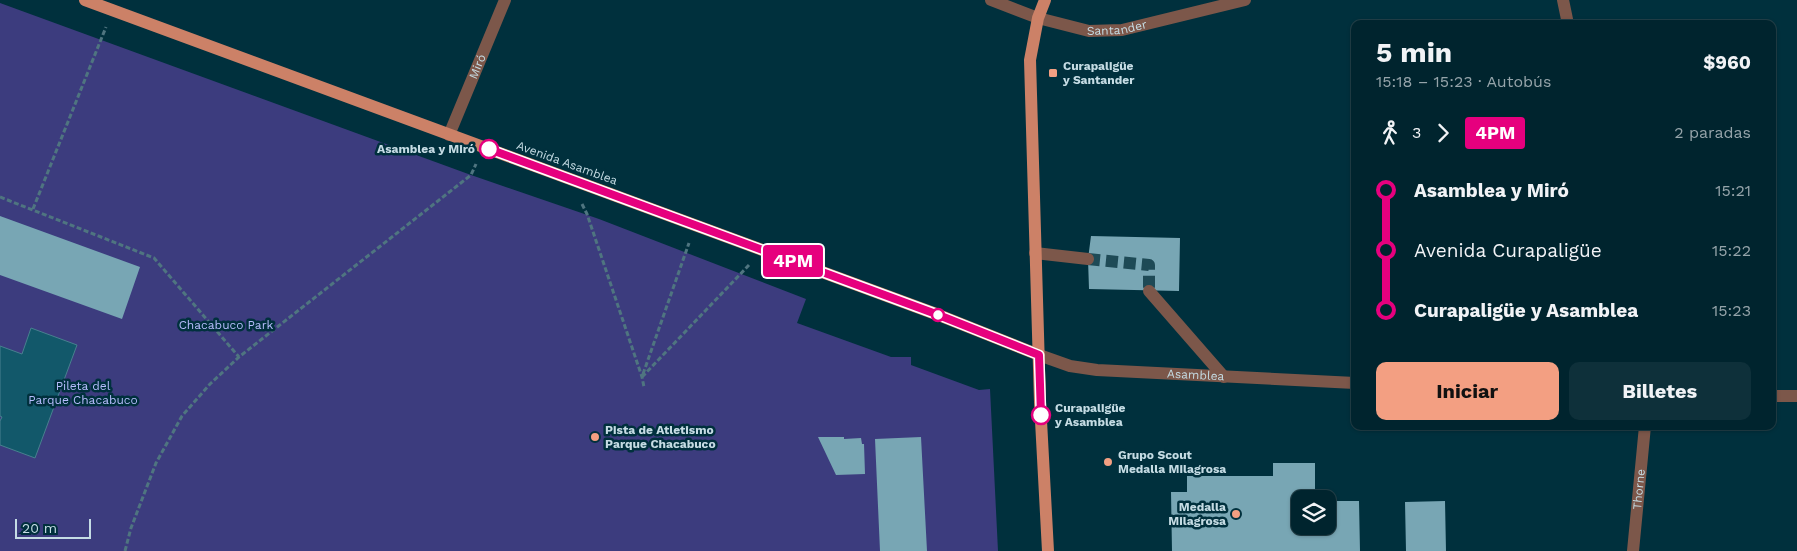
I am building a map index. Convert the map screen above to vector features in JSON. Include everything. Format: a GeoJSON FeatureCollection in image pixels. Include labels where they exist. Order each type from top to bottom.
{"type":"FeatureCollection","features":[{"type":"Feature","properties":{"kind":"main road","name":"Avenida Asamblea"},"geometry":{"type":"LineString","coordinates":[[85,0],[936,314],[1039,355]]}},
{"type":"Feature","properties":{"kind":"main road"},"geometry":{"type":"LineString","coordinates":[[1045,0],[1038,18],[1030,60],[1035,253],[1048,551]]}},
{"type":"Feature","properties":{"kind":"street","name":"Miró"},"geometry":{"type":"LineString","coordinates":[[449,134],[505,0]]}},
{"type":"Feature","properties":{"kind":"street","name":"Santander"},"geometry":{"type":"LineString","coordinates":[[990,0],[1038,18],[1089,31],[1122,30],[1245,0]]}},
{"type":"Feature","properties":{"kind":"street"},"geometry":{"type":"LineString","coordinates":[[1563,0],[1567,20]]}},
{"type":"Feature","properties":{"kind":"street"},"geometry":{"type":"LineString","coordinates":[[1035,253],[1088,259]]}},
{"type":"Feature","properties":{"kind":"street"},"geometry":{"type":"LineString","coordinates":[[1149,291],[1224,377]]}},
{"type":"Feature","properties":{"kind":"street","name":"Asamblea"},"geometry":{"type":"LineString","coordinates":[[1039,355],[1070,366],[1097,370],[1351,383]]}},
{"type":"Feature","properties":{"kind":"street"},"geometry":{"type":"LineString","coordinates":[[1776,396],[1797,396]]}},
{"type":"Feature","properties":{"kind":"street","name":"Thorne"},"geometry":{"type":"LineString","coordinates":[[1633,551],[1645,430]]}},
{"type":"Feature","properties":{"kind":"path"},"geometry":{"type":"LineString","coordinates":[[33,210],[112,10]]}},
{"type":"Feature","properties":{"kind":"path"},"geometry":{"type":"LineString","coordinates":[[125,551],[131,528],[156,463],[182,416],[210,384],[239,356],[472,175],[484,147]]}},
{"type":"Feature","properties":{"kind":"path"},"geometry":{"type":"LineString","coordinates":[[569,179],[587,214],[642,377],[644,388]]}},
{"type":"Feature","properties":{"kind":"path"},"geometry":{"type":"LineString","coordinates":[[0,197],[154,258],[239,356]]}},
{"type":"Feature","properties":{"kind":"path"},"geometry":{"type":"LineString","coordinates":[[642,377],[696,226]]}},
{"type":"Feature","properties":{"kind":"path"},"geometry":{"type":"LineString","coordinates":[[642,377],[763,250]]}},
{"type":"Feature","properties":{"kind":"green space","name":"Chacabuco Park"},"geometry":{"type":"Polygon","coordinates":[[[0,3],[471,175],[599,219],[806,299],[797,323],[891,357],[911,357],[911,365],[979,390],[990,389],[998,551],[0,551],[0,3]]]}},
{"type":"Feature","properties":{"kind":"water"},"geometry":{"type":"Polygon","coordinates":[[[31,328],[77,345],[35,458],[0,445],[0,421],[2,417],[0,416],[0,346],[22,354],[31,328]]]}},
{"type":"Feature","properties":{"kind":"building"},"geometry":{"type":"Polygon","coordinates":[[[0,216],[140,267],[122,319],[0,275],[0,216]]]}},
{"type":"Feature","properties":{"kind":"building"},"geometry":{"type":"Polygon","coordinates":[[[1091,236],[1180,238],[1179,291],[1089,289],[1088,259],[1091,236]]]}},
{"type":"Feature","properties":{"kind":"building"},"geometry":{"type":"Polygon","coordinates":[[[818,437],[861,438],[862,444],[864,444],[865,474],[836,475],[818,437]]]}},
{"type":"Feature","properties":{"kind":"building"},"geometry":{"type":"Polygon","coordinates":[[[921,437],[927,551],[880,551],[875,439],[921,437]]]}},
{"type":"Feature","properties":{"kind":"building","name":"Medalla Milagrosa"},"geometry":{"type":"Polygon","coordinates":[[[1273,463],[1315,463],[1315,490],[1291,490],[1291,535],[1336,535],[1336,501],[1359,501],[1360,551],[1172,551],[1171,492],[1187,492],[1187,476],[1273,476],[1273,463]]]}},
{"type":"Feature","properties":{"kind":"building"},"geometry":{"type":"Polygon","coordinates":[[[1445,501],[1446,551],[1406,551],[1405,502],[1445,501]]]}},
{"type":"Feature","properties":{"kind":"tunnel"},"geometry":{"type":"LineString","coordinates":[[1088,259],[1149,265],[1149,291]]}},
{"type":"Feature","properties":{"kind":"bus line","name":"4PM"},"geometry":{"type":"LineString","coordinates":[[489,149],[936,314],[1039,355],[1041,415]]}},
{"type":"Feature","properties":{"kind":"place","name":"Curapaligüe y Santander"},"geometry":{"type":"Point","coordinates":[1053,73]}},
{"type":"Feature","properties":{"kind":"place","name":"Asamblea y Miró"},"geometry":{"type":"Point","coordinates":[489,149]}},
{"type":"Feature","properties":{"kind":"place","name":"Curapaligüe y Asamblea"},"geometry":{"type":"Point","coordinates":[1041,415]}},
{"type":"Feature","properties":{"kind":"place","name":"Pista de Atletismo Parque Chacabuco"},"geometry":{"type":"Point","coordinates":[595,437]}},
{"type":"Feature","properties":{"kind":"place","name":"Grupo Scout Medalla Milagrosa"},"geometry":{"type":"Point","coordinates":[1108,462]}},
{"type":"Feature","properties":{"kind":"place","name":"Medalla Milagrosa"},"geometry":{"type":"Point","coordinates":[1236,514]}},
{"type":"Feature","properties":{"kind":"park label","name":"Pileta del Parque Chacabuco"},"geometry":{"type":"Point","coordinates":[83,393]}}]}
